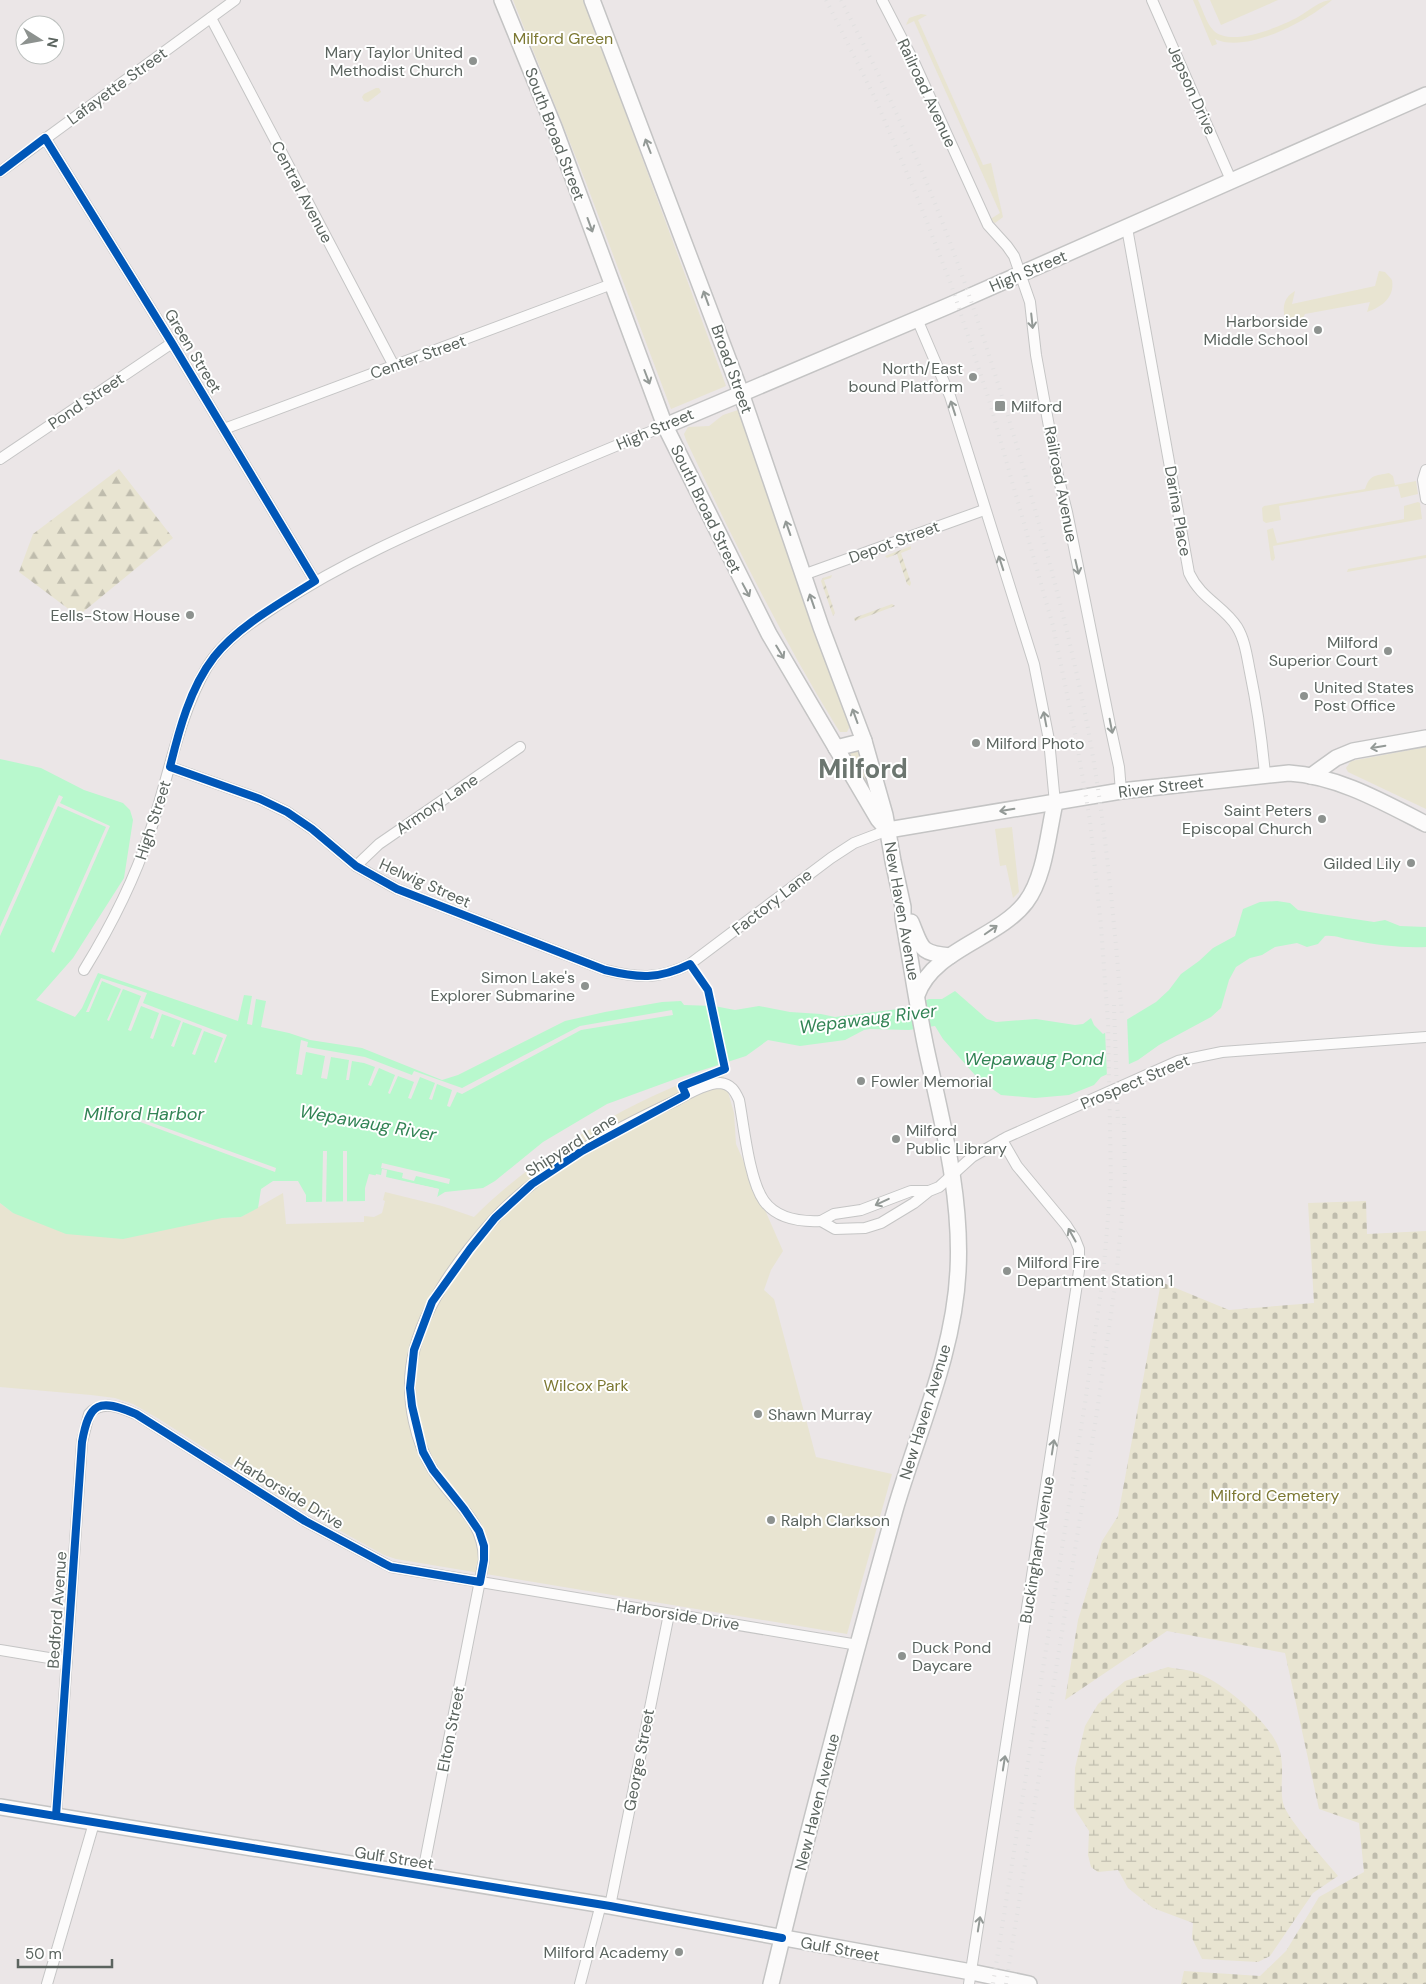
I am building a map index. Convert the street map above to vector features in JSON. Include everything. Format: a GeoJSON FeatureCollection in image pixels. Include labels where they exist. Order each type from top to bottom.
{"type":"FeatureCollection","features":[{"type":"Feature","properties":{"kind":"main road","name":"South Broad Street"},"geometry":{"type":"LineString","coordinates":[[502,0],[554,127],[665,426],[769,634],[878,819],[888,830]]}},
{"type":"Feature","properties":{"kind":"main road","name":"Broad Street"},"geometry":{"type":"LineString","coordinates":[[592,0],[741,393],[821,627],[864,741],[888,830]]}},
{"type":"Feature","properties":{"kind":"main road","name":"High Street"},"geometry":{"type":"LineString","coordinates":[[665,426],[1127,228],[1231,180],[1426,95]]}},
{"type":"Feature","properties":{"kind":"main road"},"geometry":{"type":"LineString","coordinates":[[1311,776],[1336,758],[1353,751],[1426,738]]}},
{"type":"Feature","properties":{"kind":"main road"},"geometry":{"type":"LineString","coordinates":[[836,748],[864,741]]}},
{"type":"Feature","properties":{"kind":"main road","name":"River Street"},"geometry":{"type":"LineString","coordinates":[[888,830],[1121,792],[1288,774],[1311,776],[1344,786],[1426,824]]}},
{"type":"Feature","properties":{"kind":"main road"},"geometry":{"type":"LineString","coordinates":[[918,998],[927,976],[950,956],[975,942],[1013,915],[1028,900],[1041,868],[1055,802]]}},
{"type":"Feature","properties":{"kind":"main road","name":"New Haven Avenue"},"geometry":{"type":"LineString","coordinates":[[771,1984],[858,1645],[896,1508],[939,1372],[952,1320],[958,1270],[959,1238],[953,1175],[923,1032],[903,918],[904,907],[888,830]]}},
{"type":"Feature","properties":{"kind":"main road"},"geometry":{"type":"LineString","coordinates":[[904,907],[922,948],[930,954],[950,956]]}},
{"type":"Feature","properties":{"kind":"main road","name":"Gulf Street"},"geometry":{"type":"LineString","coordinates":[[0,1807],[422,1877],[605,1905],[782,1938],[970,1978],[1029,1984]]}},
{"type":"Feature","properties":{"kind":"street","name":"Lafayette Street"},"geometry":{"type":"LineString","coordinates":[[0,172],[235,0]]}},
{"type":"Feature","properties":{"kind":"street","name":"Railroad Avenue"},"geometry":{"type":"LineString","coordinates":[[882,0],[914,62],[988,225],[1007,246],[1021,274],[1030,302],[1036,355],[1058,476],[1111,730],[1121,792]]}},
{"type":"Feature","properties":{"kind":"street","name":"Jepson Drive"},"geometry":{"type":"LineString","coordinates":[[1152,0],[1231,180]]}},
{"type":"Feature","properties":{"kind":"street","name":"Central Avenue"},"geometry":{"type":"LineString","coordinates":[[210,18],[394,366]]}},
{"type":"Feature","properties":{"kind":"street","name":"Green Street"},"geometry":{"type":"LineString","coordinates":[[45,138],[172,343],[314,581]]}},
{"type":"Feature","properties":{"kind":"street","name":"Darina Place"},"geometry":{"type":"LineString","coordinates":[[1127,228],[1189,573],[1194,584],[1205,597],[1237,626],[1242,636],[1263,746],[1265,775]]}},
{"type":"Feature","properties":{"kind":"street","name":"Center Street"},"geometry":{"type":"LineString","coordinates":[[224,429],[612,284]]}},
{"type":"Feature","properties":{"kind":"street"},"geometry":{"type":"LineString","coordinates":[[917,319],[950,396],[977,480],[984,510],[1034,664],[1049,740],[1055,802]]}},
{"type":"Feature","properties":{"kind":"street","name":"Pond Street"},"geometry":{"type":"LineString","coordinates":[[0,459],[172,343]]}},
{"type":"Feature","properties":{"kind":"street","name":"High Street"},"geometry":{"type":"LineString","coordinates":[[84,970],[102,940],[130,884],[150,832],[188,708],[214,656],[246,627],[314,581],[414,531],[665,426]]}},
{"type":"Feature","properties":{"kind":"street"},"geometry":{"type":"LineString","coordinates":[[1426,470],[1423,480],[1426,499]]}},
{"type":"Feature","properties":{"kind":"street","name":"Depot Street"},"geometry":{"type":"LineString","coordinates":[[804,575],[984,510]]}},
{"type":"Feature","properties":{"kind":"street","name":"Armory Lane"},"geometry":{"type":"LineString","coordinates":[[356,866],[379,844],[520,747]]}},
{"type":"Feature","properties":{"kind":"street","name":"Helwig Street"},"geometry":{"type":"LineString","coordinates":[[170,767],[260,799],[287,812],[312,829],[356,866],[384,883],[418,899],[605,970],[640,977],[658,976]]}},
{"type":"Feature","properties":{"kind":"street","name":"Factory Lane"},"geometry":{"type":"LineString","coordinates":[[658,976],[675,972],[690,964],[842,850],[854,843],[888,830]]}},
{"type":"Feature","properties":{"kind":"street","name":"Prospect Street"},"geometry":{"type":"LineString","coordinates":[[953,1175],[972,1157],[1002,1140],[1156,1070],[1197,1056],[1222,1052],[1426,1037]]}},
{"type":"Feature","properties":{"kind":"street","name":"Shipyard Lane"},"geometry":{"type":"LineString","coordinates":[[480,1582],[484,1560],[484,1546],[479,1531],[429,1464],[423,1452],[412,1406],[410,1388],[414,1350],[436,1295],[495,1218],[532,1184],[626,1125],[686,1095],[719,1083],[728,1085],[734,1090],[739,1100],[753,1172],[760,1194],[771,1209],[787,1217],[820,1222],[835,1229],[866,1228],[894,1216],[928,1191],[939,1187],[953,1175]]}},
{"type":"Feature","properties":{"kind":"street","name":"Buckingham Avenue"},"geometry":{"type":"LineString","coordinates":[[970,1978],[1080,1272],[1079,1249],[1075,1239],[1066,1225],[1017,1166],[1002,1140]]}},
{"type":"Feature","properties":{"kind":"street","name":"Shipyard Lane"},"geometry":{"type":"LineString","coordinates":[[820,1222],[834,1214],[861,1210],[911,1190],[928,1191]]}},
{"type":"Feature","properties":{"kind":"street","name":"Harborside Drive"},"geometry":{"type":"LineString","coordinates":[[94,1409],[107,1406],[136,1414],[305,1521],[392,1567],[858,1645]]}},
{"type":"Feature","properties":{"kind":"street","name":"Bedford Avenue"},"geometry":{"type":"LineString","coordinates":[[56,1816],[82,1442],[88,1417],[94,1409]]}},
{"type":"Feature","properties":{"kind":"street","name":"Elton Street"},"geometry":{"type":"LineString","coordinates":[[422,1877],[480,1582]]}},
{"type":"Feature","properties":{"kind":"street","name":"George Street"},"geometry":{"type":"LineString","coordinates":[[580,1984],[605,1905],[669,1614]]}},
{"type":"Feature","properties":{"kind":"street"},"geometry":{"type":"LineString","coordinates":[[0,1650],[67,1661]]}},
{"type":"Feature","properties":{"kind":"street"},"geometry":{"type":"LineString","coordinates":[[47,1984],[94,1823]]}},
{"type":"Feature","properties":{"kind":"green space","name":"Milford Green"},"geometry":{"type":"Polygon","coordinates":[[[513,0],[584,0],[726,386],[671,409],[585,180],[513,0]]]}},
{"type":"Feature","properties":{"kind":"green space"},"geometry":{"type":"Polygon","coordinates":[[[1193,0],[1198,0],[1214,31],[1232,37],[1256,34],[1280,26],[1319,4],[1332,0],[1308,17],[1276,33],[1243,42],[1228,42],[1215,39],[1217,44],[1212,46],[1193,0]]]}},
{"type":"Feature","properties":{"kind":"green space"},"geometry":{"type":"Polygon","coordinates":[[[1210,0],[1278,0],[1221,25],[1210,0]]]}},
{"type":"Feature","properties":{"kind":"green space"},"geometry":{"type":"Polygon","coordinates":[[[921,14],[927,15],[918,20],[983,165],[991,163],[1003,217],[995,223],[989,220],[1000,213],[914,21],[906,25],[909,18],[921,14]]]}},
{"type":"Feature","properties":{"kind":"green space"},"geometry":{"type":"Polygon","coordinates":[[[379,88],[381,92],[368,102],[364,101],[362,97],[364,94],[379,88]]]}},
{"type":"Feature","properties":{"kind":"green space"},"geometry":{"type":"Polygon","coordinates":[[[1379,271],[1385,272],[1392,280],[1392,286],[1386,300],[1373,310],[1367,312],[1370,302],[1305,314],[1299,325],[1293,324],[1285,318],[1285,303],[1288,296],[1295,291],[1292,304],[1375,286],[1379,271]]]}},
{"type":"Feature","properties":{"kind":"green space"},"geometry":{"type":"Polygon","coordinates":[[[738,410],[850,726],[847,732],[840,732],[795,656],[739,549],[686,440],[684,434],[688,427],[709,426],[723,415],[738,410]]]}},
{"type":"Feature","properties":{"kind":"green space"},"geometry":{"type":"Polygon","coordinates":[[[119,469],[173,538],[78,616],[19,572],[33,534],[119,469]]]}},
{"type":"Feature","properties":{"kind":"green space"},"geometry":{"type":"Polygon","coordinates":[[[1389,473],[1393,476],[1395,485],[1416,481],[1418,494],[1401,498],[1398,486],[1279,506],[1281,520],[1266,523],[1263,521],[1262,508],[1264,506],[1365,489],[1371,478],[1389,473]]]}},
{"type":"Feature","properties":{"kind":"green space"},"geometry":{"type":"Polygon","coordinates":[[[1420,503],[1422,519],[1273,546],[1275,558],[1273,561],[1271,560],[1267,530],[1273,528],[1277,543],[1404,519],[1404,506],[1420,503]]]}},
{"type":"Feature","properties":{"kind":"green space"},"geometry":{"type":"Polygon","coordinates":[[[911,546],[911,549],[901,553],[911,583],[910,586],[907,584],[897,554],[887,558],[885,556],[911,546]]]}},
{"type":"Feature","properties":{"kind":"green space"},"geometry":{"type":"Polygon","coordinates":[[[1426,555],[1426,558],[1347,572],[1348,569],[1426,555]]]}},
{"type":"Feature","properties":{"kind":"green space"},"geometry":{"type":"Polygon","coordinates":[[[832,575],[831,578],[824,580],[835,613],[833,616],[821,581],[823,578],[832,575]]]}},
{"type":"Feature","properties":{"kind":"green space"},"geometry":{"type":"Polygon","coordinates":[[[892,604],[895,606],[855,621],[854,618],[892,604]]]}},
{"type":"Feature","properties":{"kind":"green space"},"geometry":{"type":"Polygon","coordinates":[[[1426,747],[1426,809],[1348,772],[1346,768],[1351,761],[1426,747]]]}},
{"type":"Feature","properties":{"kind":"green space"},"geometry":{"type":"Polygon","coordinates":[[[859,748],[875,802],[850,755],[851,752],[859,748]]]}},
{"type":"Feature","properties":{"kind":"green space"},"geometry":{"type":"Polygon","coordinates":[[[1012,827],[1019,892],[1013,898],[1006,865],[1000,866],[995,829],[1012,827]]]}},
{"type":"Feature","properties":{"kind":"green space","name":"Wilcox Park"},"geometry":{"type":"Polygon","coordinates":[[[721,1067],[734,1113],[736,1144],[783,1251],[771,1270],[764,1290],[774,1299],[816,1457],[892,1474],[847,1634],[396,1559],[384,1555],[295,1506],[133,1404],[115,1398],[0,1387],[0,1203],[13,1213],[222,1218],[241,1217],[283,1193],[286,1224],[364,1222],[364,1216],[374,1217],[382,1213],[385,1192],[442,1206],[474,1217],[528,1170],[589,1130],[655,1095],[721,1067]]]}},
{"type":"Feature","properties":{"kind":"green space","name":"Milford Cemetery"},"geometry":{"type":"Polygon","coordinates":[[[1366,1201],[1367,1234],[1426,1231],[1426,1984],[1181,1984],[1184,1971],[1260,1976],[1286,1951],[1319,1897],[1364,1872],[1359,1823],[1319,1809],[1285,1653],[1167,1631],[1065,1700],[1078,1620],[1102,1541],[1118,1516],[1161,1282],[1229,1310],[1314,1303],[1308,1203],[1366,1201]]]}},
{"type":"Feature","properties":{"kind":"green space"},"geometry":{"type":"Polygon","coordinates":[[[1168,1667],[1188,1670],[1217,1683],[1242,1702],[1264,1725],[1278,1746],[1282,1760],[1282,1796],[1286,1810],[1291,1819],[1338,1876],[1313,1893],[1270,1956],[1258,1962],[1202,1959],[1192,1938],[1193,1923],[1153,1908],[1128,1888],[1118,1870],[1098,1872],[1091,1867],[1088,1855],[1089,1831],[1074,1808],[1075,1768],[1085,1726],[1098,1704],[1125,1681],[1168,1667]]]}},
{"type":"Feature","properties":{"kind":"water","name":"Milford Harbor"},"geometry":{"type":"Polygon","coordinates":[[[0,759],[41,768],[84,790],[123,803],[130,810],[133,820],[124,878],[73,958],[36,1000],[75,1017],[82,1008],[98,973],[238,1021],[244,995],[252,996],[247,1024],[252,1025],[256,999],[266,1001],[261,1027],[310,1040],[362,1048],[442,1080],[458,1075],[565,1021],[662,1002],[681,1001],[684,1005],[714,1006],[735,1010],[759,1006],[835,1017],[906,1008],[929,999],[942,999],[955,991],[987,1019],[996,1022],[1036,1019],[1075,1025],[1083,1024],[1091,1018],[1094,1025],[1103,1034],[1156,1002],[1169,990],[1181,974],[1213,948],[1235,936],[1243,909],[1260,902],[1277,901],[1290,903],[1298,910],[1374,922],[1385,920],[1400,926],[1426,927],[1426,947],[1389,946],[1325,936],[1318,944],[1307,947],[1297,943],[1275,947],[1262,955],[1250,958],[1236,967],[1229,980],[1221,1008],[1211,1017],[1159,1045],[1138,1060],[1101,1077],[1094,1085],[1069,1095],[1035,1098],[1001,1095],[975,1075],[943,1039],[935,1026],[909,1030],[870,1029],[864,1030],[845,1040],[800,1046],[768,1040],[746,1056],[607,1104],[543,1142],[495,1181],[483,1188],[445,1192],[437,1197],[439,1189],[369,1174],[365,1188],[365,1201],[306,1202],[306,1195],[298,1181],[273,1181],[261,1189],[258,1208],[241,1217],[222,1218],[123,1239],[66,1234],[13,1213],[0,1203],[0,759]]]}},
{"type":"Feature","properties":{"kind":"pier"},"geometry":{"type":"Polygon","coordinates":[[[59,795],[63,797],[60,803],[110,826],[54,953],[51,951],[106,827],[58,806],[0,936],[0,927],[59,795]]]}},
{"type":"Feature","properties":{"kind":"pier"},"geometry":{"type":"Polygon","coordinates":[[[101,978],[147,993],[143,1003],[227,1035],[216,1063],[214,1062],[223,1038],[204,1031],[195,1055],[192,1054],[202,1029],[183,1022],[174,1047],[171,1046],[181,1021],[162,1014],[153,1039],[150,1038],[159,1013],[141,1006],[131,1031],[128,1030],[141,996],[123,989],[109,1021],[107,1020],[121,989],[102,981],[89,1012],[86,1012],[101,978]]]}},
{"type":"Feature","properties":{"kind":"pier"},"geometry":{"type":"Polygon","coordinates":[[[672,1010],[673,1015],[581,1030],[462,1094],[457,1092],[450,1107],[447,1106],[452,1090],[437,1084],[432,1100],[429,1099],[435,1083],[420,1077],[411,1099],[408,1098],[414,1082],[398,1076],[390,1094],[388,1093],[395,1075],[379,1068],[371,1086],[368,1085],[375,1067],[364,1063],[352,1061],[349,1080],[346,1080],[349,1060],[331,1057],[327,1079],[321,1078],[325,1056],[306,1052],[302,1075],[296,1074],[301,1040],[308,1042],[307,1047],[365,1057],[412,1075],[414,1071],[462,1088],[580,1026],[672,1010]]]}},
{"type":"Feature","properties":{"kind":"pier"},"geometry":{"type":"Polygon","coordinates":[[[1127,1017],[1129,1067],[1107,1078],[1105,1030],[1127,1017]]]}},
{"type":"Feature","properties":{"kind":"pier"},"geometry":{"type":"Polygon","coordinates":[[[136,1117],[276,1168],[275,1172],[135,1120],[136,1117]]]}},
{"type":"Feature","properties":{"kind":"pier"},"geometry":{"type":"Polygon","coordinates":[[[323,1151],[327,1151],[326,1204],[322,1205],[323,1151]]]}},
{"type":"Feature","properties":{"kind":"pier"},"geometry":{"type":"Polygon","coordinates":[[[343,1151],[347,1151],[347,1204],[343,1204],[343,1151]]]}},
{"type":"Feature","properties":{"kind":"pier"},"geometry":{"type":"Polygon","coordinates":[[[382,1163],[450,1179],[449,1184],[416,1176],[414,1181],[402,1178],[403,1173],[381,1168],[382,1163]]]}},
{"type":"Feature","properties":{"kind":"pier"},"geometry":{"type":"Polygon","coordinates":[[[382,1169],[387,1170],[386,1177],[439,1189],[437,1197],[435,1196],[436,1191],[375,1177],[376,1174],[381,1175],[382,1169]]]}},
{"type":"Feature","properties":{"kind":"railway"},"geometry":{"type":"LineString","coordinates":[[826,0],[875,98],[918,199],[952,287],[989,400],[1053,626],[1076,738],[1090,821],[1101,926],[1108,1023],[1111,1181],[1103,1277],[1085,1403],[993,1984]]}},
{"type":"Feature","properties":{"kind":"railway"},"geometry":{"type":"LineString","coordinates":[[841,0],[908,138],[947,234],[982,332],[1036,513],[1069,639],[1095,769],[1113,909],[1122,1015]]}},
{"type":"Feature","properties":{"kind":"railway"},"geometry":{"type":"LineString","coordinates":[[1114,1005],[1118,1124]]}},
{"type":"Feature","properties":{"kind":"railway"},"geometry":{"type":"LineString","coordinates":[[1006,1984],[1098,1405],[1116,1279],[1125,1182],[1124,1115]]}},
{"type":"Feature","properties":{"kind":"cycle path"},"geometry":{"type":"LineString","coordinates":[[0,172],[45,138],[172,343],[315,581],[248,625],[235,635],[214,657],[198,682],[186,710],[170,767],[260,799],[287,812],[312,829],[356,866],[397,889],[605,970],[628,975],[648,976],[668,973],[690,964],[708,990],[725,1069],[682,1086],[686,1095],[582,1151],[532,1184],[495,1218],[432,1302],[414,1350],[410,1388],[412,1406],[423,1452],[433,1470],[479,1531],[484,1546],[484,1560],[480,1582],[391,1567],[305,1521],[136,1414],[104,1405],[92,1411],[88,1418],[82,1442],[56,1816]]}},
{"type":"Feature","properties":{"kind":"cycle path"},"geometry":{"type":"LineString","coordinates":[[0,1807],[610,1906],[782,1938]]}},
{"type":"Feature","properties":{"kind":"place","name":"Mary Taylor United Methodist Church"},"geometry":{"type":"Point","coordinates":[473,61]}},
{"type":"Feature","properties":{"kind":"place","name":"Harborside Middle School"},"geometry":{"type":"Point","coordinates":[1318,330]}},
{"type":"Feature","properties":{"kind":"place","name":"North/East bound Platform"},"geometry":{"type":"Point","coordinates":[973,377]}},
{"type":"Feature","properties":{"kind":"place","name":"Milford"},"geometry":{"type":"Point","coordinates":[1000,406]}},
{"type":"Feature","properties":{"kind":"place","name":"Eells-Stow House"},"geometry":{"type":"Point","coordinates":[190,615]}},
{"type":"Feature","properties":{"kind":"place","name":"Milford Superior Court"},"geometry":{"type":"Point","coordinates":[1388,651]}},
{"type":"Feature","properties":{"kind":"place","name":"United States Post Office"},"geometry":{"type":"Point","coordinates":[1304,696]}},
{"type":"Feature","properties":{"kind":"place","name":"Milford Photo"},"geometry":{"type":"Point","coordinates":[976,743]}},
{"type":"Feature","properties":{"kind":"place","name":"Saint Peters Episcopal Church"},"geometry":{"type":"Point","coordinates":[1322,819]}},
{"type":"Feature","properties":{"kind":"place","name":"Gilded Lily"},"geometry":{"type":"Point","coordinates":[1411,863]}},
{"type":"Feature","properties":{"kind":"place","name":"Simon Lake's Explorer Submarine"},"geometry":{"type":"Point","coordinates":[585,986]}},
{"type":"Feature","properties":{"kind":"place","name":"Fowler Memorial"},"geometry":{"type":"Point","coordinates":[861,1081]}},
{"type":"Feature","properties":{"kind":"place","name":"Milford Public Library"},"geometry":{"type":"Point","coordinates":[896,1139]}},
{"type":"Feature","properties":{"kind":"place","name":"Milford Fire Department Station 1"},"geometry":{"type":"Point","coordinates":[1007,1271]}},
{"type":"Feature","properties":{"kind":"place","name":"Shawn Murray"},"geometry":{"type":"Point","coordinates":[758,1414]}},
{"type":"Feature","properties":{"kind":"place","name":"Ralph Clarkson"},"geometry":{"type":"Point","coordinates":[771,1520]}},
{"type":"Feature","properties":{"kind":"place","name":"Duck Pond Daycare"},"geometry":{"type":"Point","coordinates":[902,1656]}},
{"type":"Feature","properties":{"kind":"place","name":"Milford Academy"},"geometry":{"type":"Point","coordinates":[679,1952]}},
{"type":"Feature","properties":{"kind":"district","name":"Milford"},"geometry":{"type":"Point","coordinates":[863,769]}},
{"type":"Feature","properties":{"kind":"water label","name":"Wepawaug River"},"geometry":{"type":"Point","coordinates":[868,1019]}},
{"type":"Feature","properties":{"kind":"water label","name":"Wepawaug Pond"},"geometry":{"type":"Point","coordinates":[1034,1059]}},
{"type":"Feature","properties":{"kind":"water label","name":"Wepawaug River"},"geometry":{"type":"Point","coordinates":[368,1123]}}]}
